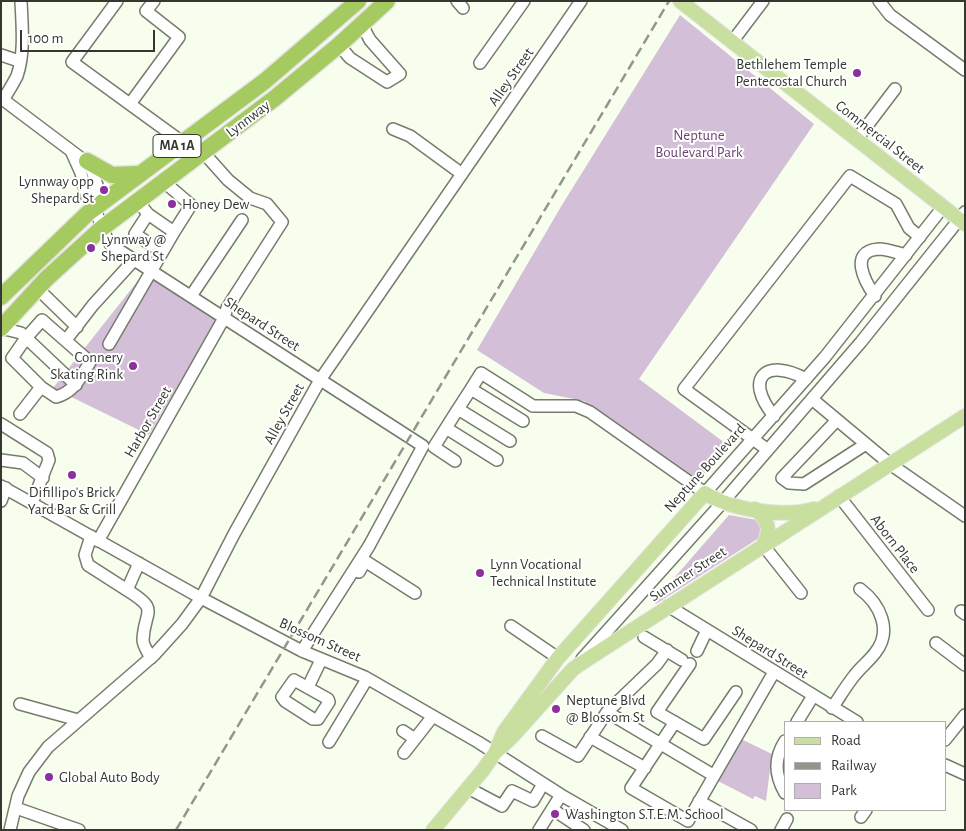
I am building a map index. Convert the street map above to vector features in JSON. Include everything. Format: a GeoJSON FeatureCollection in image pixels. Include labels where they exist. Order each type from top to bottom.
{"type":"FeatureCollection","features":[{"type":"Feature","properties":{"kind":"highway","name":"Lynnway"},"geometry":{"type":"LineString","coordinates":[[1,297],[53,244],[94,207],[290,60],[358,1]]}},
{"type":"Feature","properties":{"kind":"highway","name":"Lynnway"},"geometry":{"type":"LineString","coordinates":[[1,328],[37,288],[102,228],[275,98],[339,45],[387,1]]}},
{"type":"Feature","properties":{"kind":"highway"},"geometry":{"type":"LineString","coordinates":[[87,161],[112,175],[128,176],[139,174]]}},
{"type":"Feature","properties":{"kind":"main road","name":"Commercial Street"},"geometry":{"type":"LineString","coordinates":[[680,1],[943,207],[963,218]]}},
{"type":"Feature","properties":{"kind":"main road","name":"Summer Street"},"geometry":{"type":"LineString","coordinates":[[573,669],[965,416]]}},
{"type":"Feature","properties":{"kind":"main road","name":"Summer Street"},"geometry":{"type":"LineString","coordinates":[[705,493],[722,502],[755,509],[798,512],[822,507]]}},
{"type":"Feature","properties":{"kind":"main road","name":"Neptune Boulevard"},"geometry":{"type":"LineString","coordinates":[[495,753],[504,732],[558,658],[705,493]]}},
{"type":"Feature","properties":{"kind":"main road"},"geometry":{"type":"LineString","coordinates":[[755,509],[768,526],[767,538],[763,545]]}},
{"type":"Feature","properties":{"kind":"main road","name":"Neptune Boulevard"},"geometry":{"type":"LineString","coordinates":[[433,830],[495,753],[512,738],[573,669]]}},
{"type":"Feature","properties":{"kind":"street"},"geometry":{"type":"LineString","coordinates":[[21,1],[22,38],[20,61],[17,75],[2,99],[72,152],[87,161],[98,184],[94,207]]}},
{"type":"Feature","properties":{"kind":"street"},"geometry":{"type":"LineString","coordinates":[[117,1],[72,62],[182,142]]}},
{"type":"Feature","properties":{"kind":"street"},"geometry":{"type":"LineString","coordinates":[[130,104],[178,37],[146,11],[154,1]]}},
{"type":"Feature","properties":{"kind":"street"},"geometry":{"type":"LineString","coordinates":[[480,64],[524,1]]}},
{"type":"Feature","properties":{"kind":"street","name":"Alley Street"},"geometry":{"type":"LineString","coordinates":[[10,830],[29,772],[48,747],[151,658],[182,624],[201,598],[234,534],[320,380],[581,1]]}},
{"type":"Feature","properties":{"kind":"street"},"geometry":{"type":"LineString","coordinates":[[732,42],[763,1]]}},
{"type":"Feature","properties":{"kind":"street"},"geometry":{"type":"LineString","coordinates":[[879,1],[890,15],[965,70]]}},
{"type":"Feature","properties":{"kind":"street"},"geometry":{"type":"LineString","coordinates":[[339,45],[350,58],[387,82],[400,74],[370,40],[362,25]]}},
{"type":"Feature","properties":{"kind":"street"},"geometry":{"type":"LineString","coordinates":[[1,54],[20,61]]}},
{"type":"Feature","properties":{"kind":"street"},"geometry":{"type":"LineString","coordinates":[[857,139],[895,89]]}},
{"type":"Feature","properties":{"kind":"street"},"geometry":{"type":"LineString","coordinates":[[393,129],[410,136],[462,174]]}},
{"type":"Feature","properties":{"kind":"street"},"geometry":{"type":"LineString","coordinates":[[72,152],[81,173],[87,198],[94,207],[102,228]]}},
{"type":"Feature","properties":{"kind":"street","name":"Harbor Street"},"geometry":{"type":"LineString","coordinates":[[151,658],[143,639],[150,614],[143,600],[88,565],[85,555],[224,318],[227,308],[282,222],[267,204],[250,198],[228,180],[203,152]]}},
{"type":"Feature","properties":{"kind":"street"},"geometry":{"type":"LineString","coordinates":[[768,450],[684,389],[850,176],[879,196],[884,196],[896,204],[909,228],[920,237]]}},
{"type":"Feature","properties":{"kind":"street"},"geometry":{"type":"LineString","coordinates":[[109,344],[191,205],[163,181]]}},
{"type":"Feature","properties":{"kind":"street"},"geometry":{"type":"LineString","coordinates":[[137,200],[148,214],[174,232]]}},
{"type":"Feature","properties":{"kind":"street","name":"Neptune Boulevard"},"geometry":{"type":"LineString","coordinates":[[705,493],[806,379],[875,296],[943,207]]}},
{"type":"Feature","properties":{"kind":"street"},"geometry":{"type":"LineString","coordinates":[[148,214],[134,234],[162,252]]}},
{"type":"Feature","properties":{"kind":"street","name":"Neptune Boulevard"},"geometry":{"type":"LineString","coordinates":[[573,669],[768,450],[861,342],[963,218]]}},
{"type":"Feature","properties":{"kind":"street"},"geometry":{"type":"LineString","coordinates":[[191,296],[242,220]]}},
{"type":"Feature","properties":{"kind":"street","name":"Shepard Street"},"geometry":{"type":"LineString","coordinates":[[102,228],[111,245],[423,446],[369,546],[304,652]]}},
{"type":"Feature","properties":{"kind":"street"},"geometry":{"type":"LineString","coordinates":[[875,296],[864,282],[861,272],[861,260],[864,256],[879,249],[906,255]]}},
{"type":"Feature","properties":{"kind":"street"},"geometry":{"type":"LineString","coordinates":[[66,340],[93,305],[134,260]]}},
{"type":"Feature","properties":{"kind":"street"},"geometry":{"type":"LineString","coordinates":[[37,288],[77,327]]}},
{"type":"Feature","properties":{"kind":"street"},"geometry":{"type":"LineString","coordinates":[[42,320],[66,340],[90,362],[76,384],[63,395],[56,397],[41,387],[12,358],[42,320]]}},
{"type":"Feature","properties":{"kind":"street"},"geometry":{"type":"LineString","coordinates":[[1,328],[16,331],[26,338],[76,384]]}},
{"type":"Feature","properties":{"kind":"street"},"geometry":{"type":"LineString","coordinates":[[774,416],[760,396],[760,381],[764,374],[769,370],[778,370],[793,372],[806,379]]}},
{"type":"Feature","properties":{"kind":"street"},"geometry":{"type":"LineString","coordinates":[[455,461],[434,448],[481,373],[533,406],[576,406],[590,412],[705,493]]}},
{"type":"Feature","properties":{"kind":"street"},"geometry":{"type":"LineString","coordinates":[[20,414],[41,387]]}},
{"type":"Feature","properties":{"kind":"street"},"geometry":{"type":"LineString","coordinates":[[471,389],[523,421]]}},
{"type":"Feature","properties":{"kind":"street"},"geometry":{"type":"LineString","coordinates":[[812,399],[890,464],[965,516]]}},
{"type":"Feature","properties":{"kind":"street"},"geometry":{"type":"LineString","coordinates":[[458,409],[510,441]]}},
{"type":"Feature","properties":{"kind":"street"},"geometry":{"type":"LineString","coordinates":[[837,420],[782,478],[789,483],[804,484],[866,444]]}},
{"type":"Feature","properties":{"kind":"street"},"geometry":{"type":"LineString","coordinates":[[1,424],[47,454],[49,460],[32,503]]}},
{"type":"Feature","properties":{"kind":"street"},"geometry":{"type":"LineString","coordinates":[[446,428],[497,460]]}},
{"type":"Feature","properties":{"kind":"street"},"geometry":{"type":"LineString","coordinates":[[1,460],[23,463],[42,478]]}},
{"type":"Feature","properties":{"kind":"street"},"geometry":{"type":"LineString","coordinates":[[1,501],[3,487]]}},
{"type":"Feature","properties":{"kind":"street","name":"Blossom Street"},"geometry":{"type":"LineString","coordinates":[[3,487],[201,598],[304,652],[367,679],[495,753],[604,825],[622,830]]}},
{"type":"Feature","properties":{"kind":"street","name":"Aborn Place"},"geometry":{"type":"LineString","coordinates":[[840,496],[928,610]]}},
{"type":"Feature","properties":{"kind":"street"},"geometry":{"type":"LineString","coordinates":[[763,545],[801,593]]}},
{"type":"Feature","properties":{"kind":"street"},"geometry":{"type":"LineString","coordinates":[[304,652],[365,561],[415,593]]}},
{"type":"Feature","properties":{"kind":"street"},"geometry":{"type":"LineString","coordinates":[[127,590],[139,563]]}},
{"type":"Feature","properties":{"kind":"street"},"geometry":{"type":"LineString","coordinates":[[832,708],[853,676],[876,652],[883,636],[882,618],[878,609],[860,590]]}},
{"type":"Feature","properties":{"kind":"street","name":"Shepard Street"},"geometry":{"type":"LineString","coordinates":[[668,606],[856,721]]}},
{"type":"Feature","properties":{"kind":"street"},"geometry":{"type":"LineString","coordinates":[[511,626],[558,658]]}},
{"type":"Feature","properties":{"kind":"street"},"geometry":{"type":"LineString","coordinates":[[696,651],[707,630]]}},
{"type":"Feature","properties":{"kind":"street"},"geometry":{"type":"LineString","coordinates":[[644,637],[686,662],[657,712],[704,739],[736,692]]}},
{"type":"Feature","properties":{"kind":"street"},"geometry":{"type":"LineString","coordinates":[[936,643],[965,664]]}},
{"type":"Feature","properties":{"kind":"street"},"geometry":{"type":"LineString","coordinates":[[542,736],[578,756],[607,712],[657,664],[667,650]]}},
{"type":"Feature","properties":{"kind":"street"},"geometry":{"type":"LineString","coordinates":[[308,688],[321,660]]}},
{"type":"Feature","properties":{"kind":"street"},"geometry":{"type":"LineString","coordinates":[[675,722],[632,788],[690,826],[699,801],[713,775],[774,672]]}},
{"type":"Feature","properties":{"kind":"street"},"geometry":{"type":"LineString","coordinates":[[329,742],[367,679]]}},
{"type":"Feature","properties":{"kind":"street"},"geometry":{"type":"LineString","coordinates":[[798,721],[814,696]]}},
{"type":"Feature","properties":{"kind":"street"},"geometry":{"type":"LineString","coordinates":[[20,704],[78,720]]}},
{"type":"Feature","properties":{"kind":"street"},"geometry":{"type":"LineString","coordinates":[[607,712],[713,775]]}},
{"type":"Feature","properties":{"kind":"street"},"geometry":{"type":"LineString","coordinates":[[946,739],[965,715]]}},
{"type":"Feature","properties":{"kind":"street"},"geometry":{"type":"LineString","coordinates":[[404,753],[433,716]]}},
{"type":"Feature","properties":{"kind":"street"},"geometry":{"type":"LineString","coordinates":[[403,731],[415,739]]}},
{"type":"Feature","properties":{"kind":"street"},"geometry":{"type":"LineString","coordinates":[[590,737],[644,768]]}},
{"type":"Feature","properties":{"kind":"street"},"geometry":{"type":"LineString","coordinates":[[784,744],[776,765],[784,793]]}},
{"type":"Feature","properties":{"kind":"street"},"geometry":{"type":"LineString","coordinates":[[946,765],[965,774]]}},
{"type":"Feature","properties":{"kind":"street"},"geometry":{"type":"LineString","coordinates":[[468,788],[502,806],[512,791],[533,801],[543,784]]}},
{"type":"Feature","properties":{"kind":"street"},"geometry":{"type":"LineString","coordinates":[[539,830],[561,796]]}},
{"type":"Feature","properties":{"kind":"street"},"geometry":{"type":"LineString","coordinates":[[699,801],[752,830]]}},
{"type":"Feature","properties":{"kind":"street"},"geometry":{"type":"LineString","coordinates":[[16,808],[80,830]]}},
{"type":"Feature","properties":{"kind":"street"},"geometry":{"type":"LineString","coordinates":[[552,809],[584,830]]}},
{"type":"Feature","properties":{"kind":"street"},"geometry":{"type":"LineString","coordinates":[[781,830],[788,819]]}},
{"type":"Feature","properties":{"kind":"green space","name":"Neptune Boulevard Park"},"geometry":{"type":"Polygon","coordinates":[[[680,15],[814,124],[639,379],[729,446],[697,482],[584,401],[544,393],[477,350],[562,205],[680,15]]]}},
{"type":"Feature","properties":{"kind":"green space"},"geometry":{"type":"Polygon","coordinates":[[[144,273],[221,323],[168,402],[149,435],[53,388],[144,273]]]}},
{"type":"Feature","properties":{"kind":"green space"},"geometry":{"type":"Polygon","coordinates":[[[729,515],[757,520],[761,526],[759,538],[656,604],[654,601],[729,515]]]}},
{"type":"Feature","properties":{"kind":"green space"},"geometry":{"type":"Polygon","coordinates":[[[741,739],[772,754],[766,801],[755,796],[753,799],[718,781],[741,739]]]}},
{"type":"Feature","properties":{"kind":"railway"},"geometry":{"type":"LineString","coordinates":[[176,830],[669,1]]}},
{"type":"Feature","properties":{"kind":"place","name":"Bethlehem Temple Pentecostal Church"},"geometry":{"type":"Point","coordinates":[857,73]}},
{"type":"Feature","properties":{"kind":"place","name":"Lynnway opp Shepard St"},"geometry":{"type":"Point","coordinates":[104,190]}},
{"type":"Feature","properties":{"kind":"place","name":"Honey Dew"},"geometry":{"type":"Point","coordinates":[172,204]}},
{"type":"Feature","properties":{"kind":"place","name":"Lynnway @ Shepard St"},"geometry":{"type":"Point","coordinates":[91,248]}},
{"type":"Feature","properties":{"kind":"place","name":"Connery Skating Rink"},"geometry":{"type":"Point","coordinates":[133,366]}},
{"type":"Feature","properties":{"kind":"place","name":"Difillipo's Brick Yard Bar & Grill"},"geometry":{"type":"Point","coordinates":[72,475]}},
{"type":"Feature","properties":{"kind":"place","name":"Lynn Vocational Technical Institute"},"geometry":{"type":"Point","coordinates":[480,573]}},
{"type":"Feature","properties":{"kind":"place","name":"Neptune Blvd @ Blossom St"},"geometry":{"type":"Point","coordinates":[556,709]}},
{"type":"Feature","properties":{"kind":"place","name":"Global Auto Body"},"geometry":{"type":"Point","coordinates":[49,777]}},
{"type":"Feature","properties":{"kind":"place","name":"Washington S.T.E.M. School"},"geometry":{"type":"Point","coordinates":[555,814]}}]}
